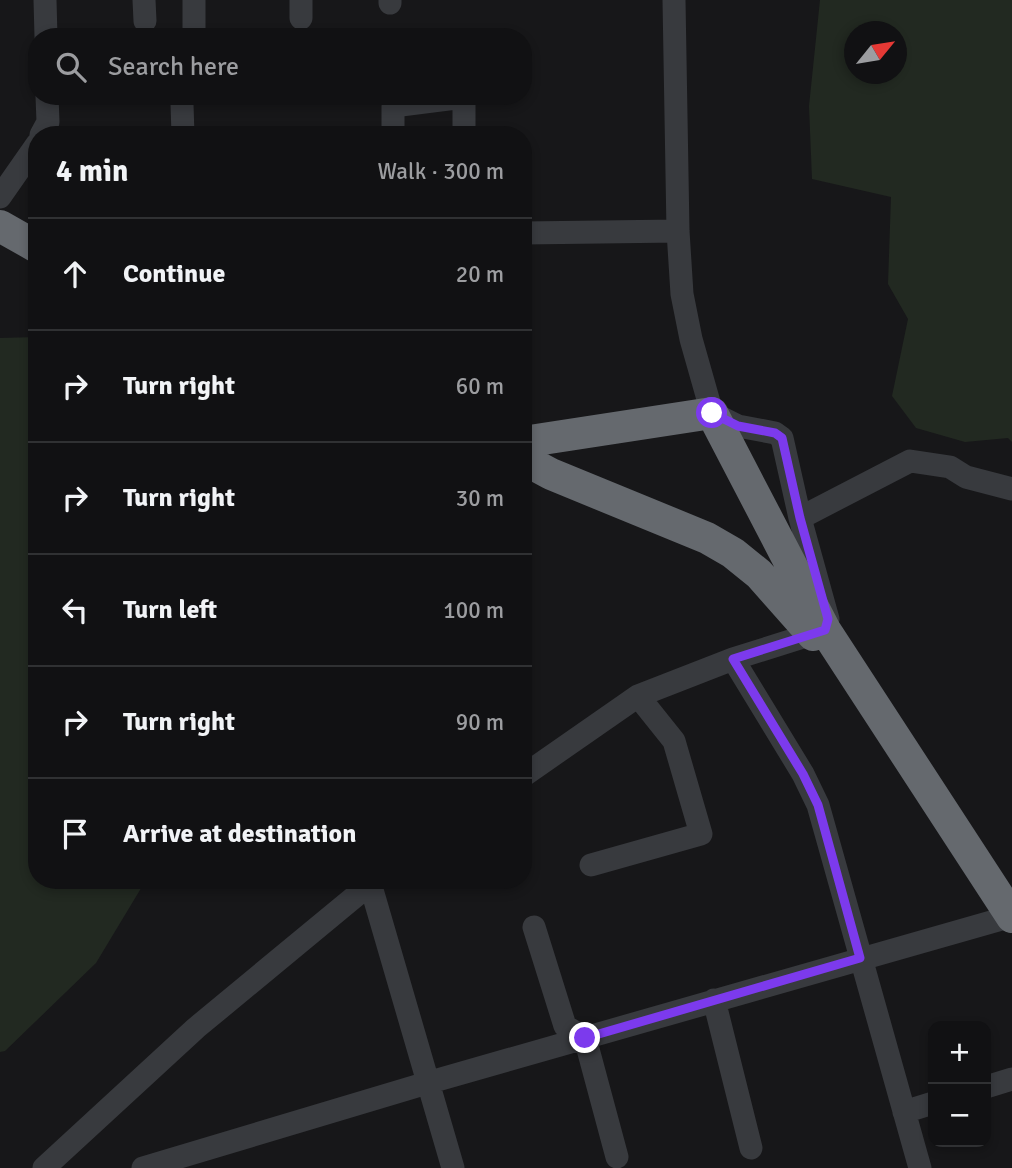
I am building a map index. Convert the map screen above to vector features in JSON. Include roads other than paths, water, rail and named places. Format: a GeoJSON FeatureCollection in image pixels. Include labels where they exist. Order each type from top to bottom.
{"type":"FeatureCollection","features":[{"type":"Feature","properties":{"kind":"highway"},"geometry":{"type":"LineString","coordinates":[[0,226],[28,239]]}},
{"type":"Feature","properties":{"kind":"highway"},"geometry":{"type":"LineString","coordinates":[[532,441],[712,413],[825,638],[1012,916]]}},
{"type":"Feature","properties":{"kind":"highway"},"geometry":{"type":"LineString","coordinates":[[532,464],[707,538],[733,553],[759,574],[825,638]]}},
{"type":"Feature","properties":{"kind":"street"},"geometry":{"type":"LineString","coordinates":[[45,0],[46,28]]}},
{"type":"Feature","properties":{"kind":"street"},"geometry":{"type":"LineString","coordinates":[[194,0],[194,28]]}},
{"type":"Feature","properties":{"kind":"street"},"geometry":{"type":"LineString","coordinates":[[532,762],[638,696],[733,659],[825,638],[828,619],[800,518],[782,438],[775,433],[738,426],[712,413],[691,339],[682,294],[678,231],[674,0]]}},
{"type":"Feature","properties":{"kind":"street"},"geometry":{"type":"LineString","coordinates":[[46,126],[47,105]]}},
{"type":"Feature","properties":{"kind":"street"},"geometry":{"type":"LineString","coordinates":[[182,105],[183,126]]}},
{"type":"Feature","properties":{"kind":"street"},"geometry":{"type":"LineString","coordinates":[[393,126],[393,106],[401,105]]}},
{"type":"Feature","properties":{"kind":"street"},"geometry":{"type":"LineString","coordinates":[[464,105],[464,126]]}},
{"type":"Feature","properties":{"kind":"street"},"geometry":{"type":"LineString","coordinates":[[0,197],[28,157]]}},
{"type":"Feature","properties":{"kind":"street"},"geometry":{"type":"LineString","coordinates":[[532,233],[678,231]]}},
{"type":"Feature","properties":{"kind":"street"},"geometry":{"type":"LineString","coordinates":[[800,518],[910,461],[950,467],[966,477],[1012,489]]}},
{"type":"Feature","properties":{"kind":"street"},"geometry":{"type":"LineString","coordinates":[[733,659],[803,774],[818,805],[920,1168]]}},
{"type":"Feature","properties":{"kind":"street"},"geometry":{"type":"LineString","coordinates":[[590,865],[701,834],[674,741],[638,696]]}},
{"type":"Feature","properties":{"kind":"street"},"geometry":{"type":"LineString","coordinates":[[44,1168],[196,1028],[364,889]]}},
{"type":"Feature","properties":{"kind":"street"},"geometry":{"type":"LineString","coordinates":[[374,889],[453,1168]]}},
{"type":"Feature","properties":{"kind":"street"},"geometry":{"type":"LineString","coordinates":[[143,1168],[714,1000],[1012,916]]}},
{"type":"Feature","properties":{"kind":"street"},"geometry":{"type":"LineString","coordinates":[[534,927],[565,1026],[585,1038],[617,1157]]}},
{"type":"Feature","properties":{"kind":"street"},"geometry":{"type":"LineString","coordinates":[[714,1000],[751,1148]]}},
{"type":"Feature","properties":{"kind":"street"},"geometry":{"type":"LineString","coordinates":[[991,1085],[1012,1079]]}},
{"type":"Feature","properties":{"kind":"street"},"geometry":{"type":"LineString","coordinates":[[904,1112],[928,1105]]}}]}
